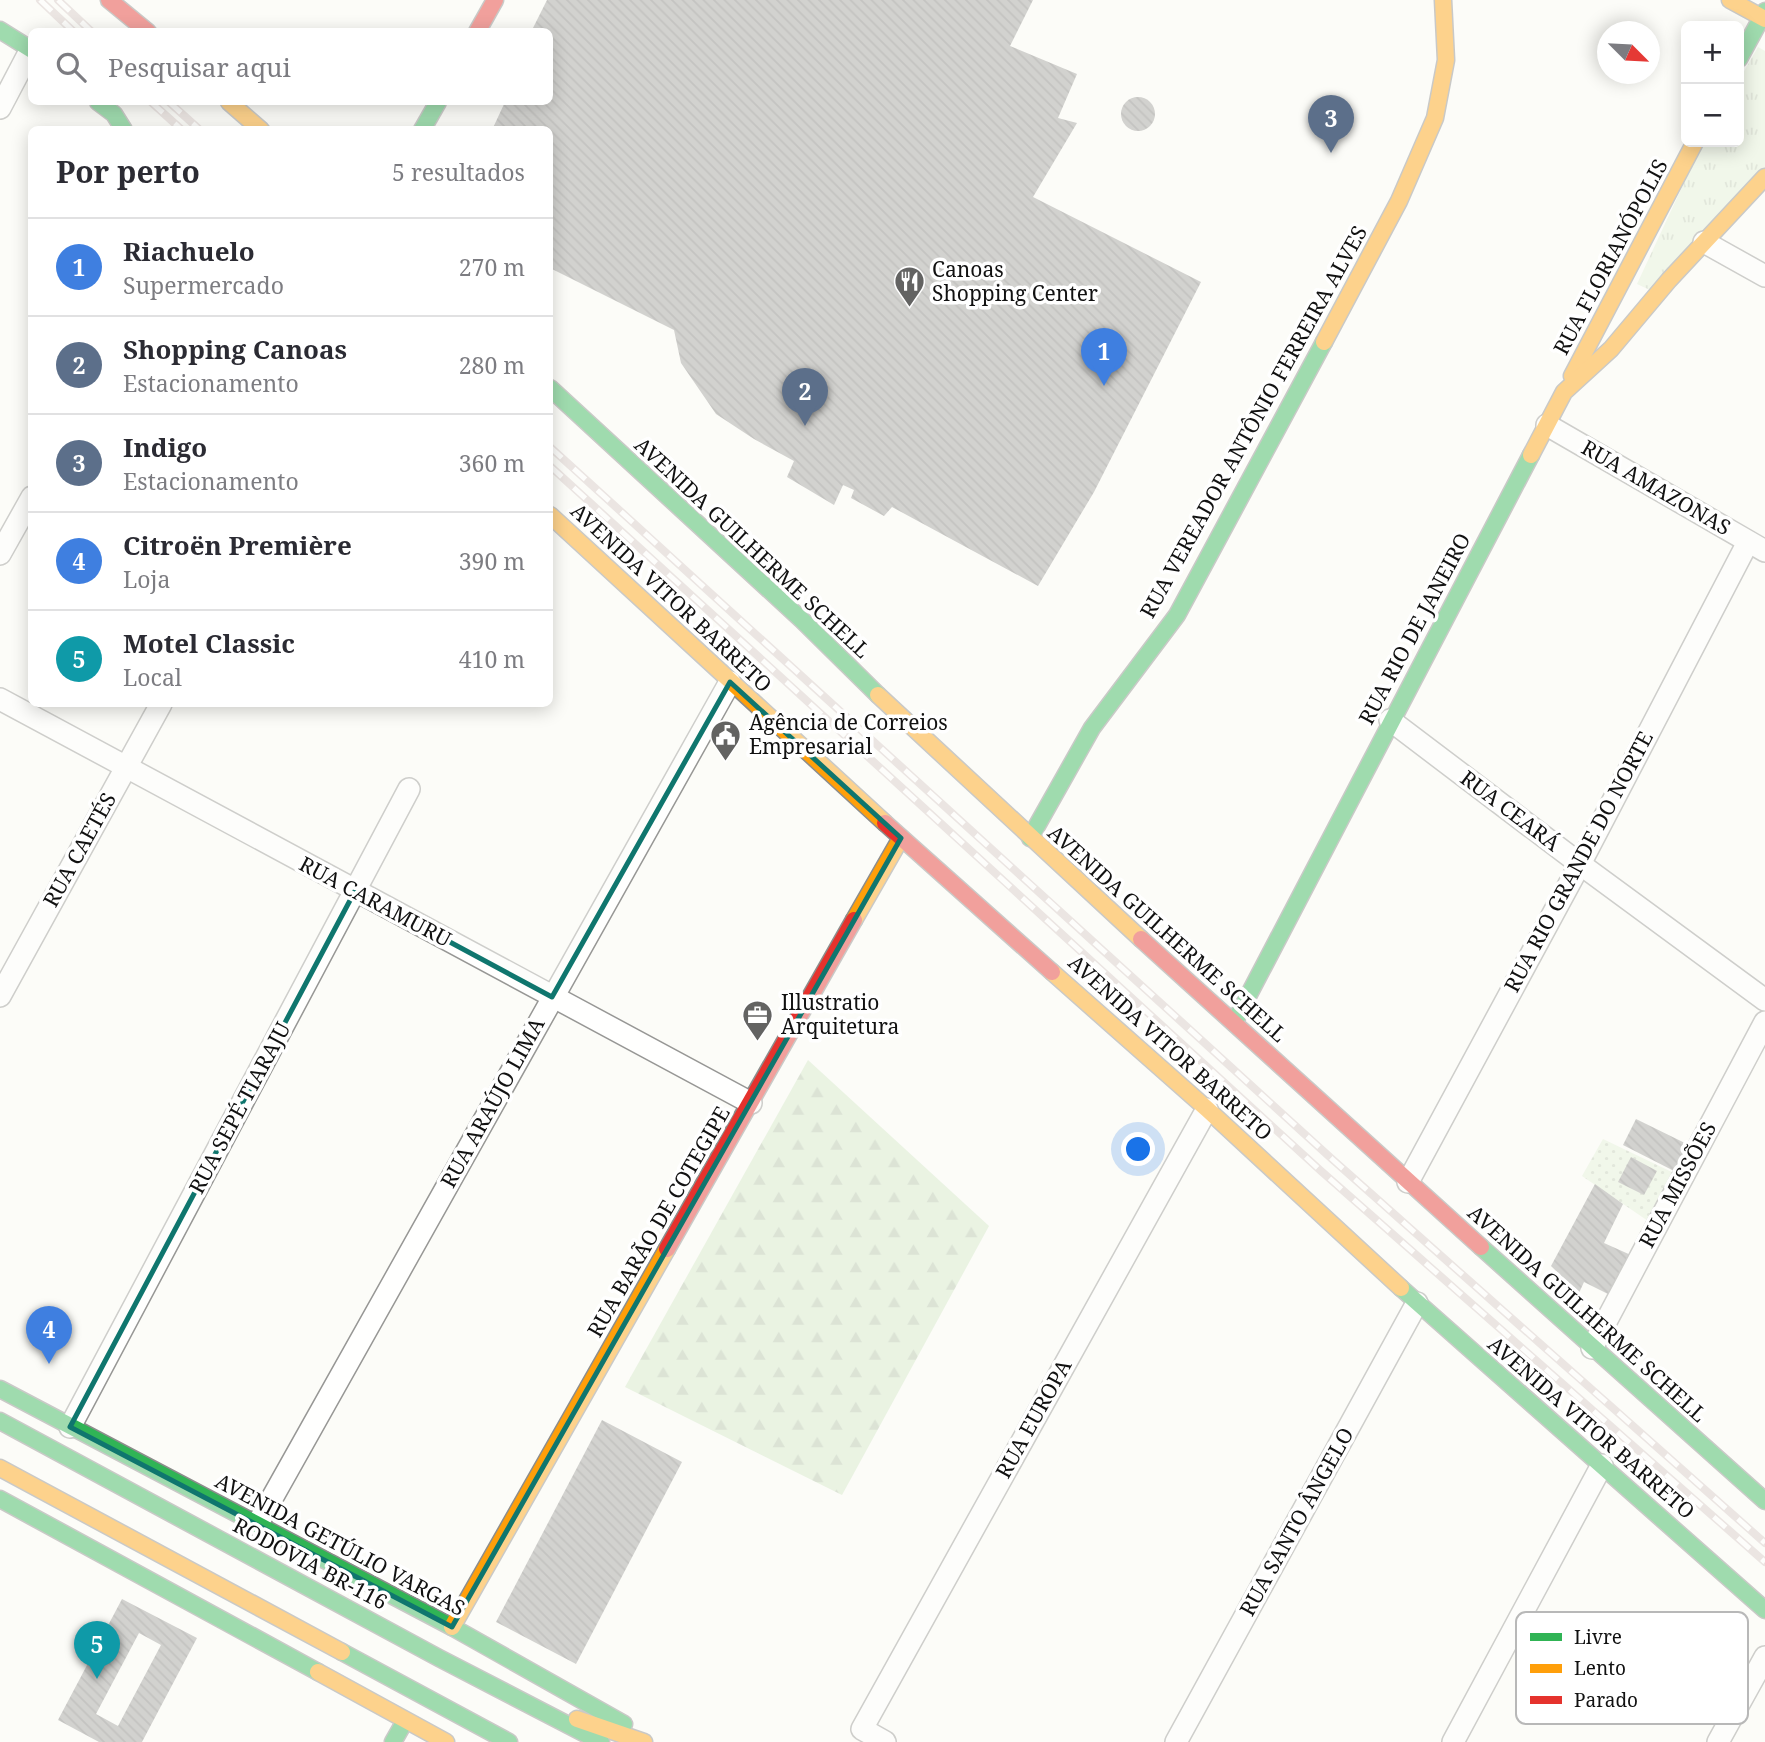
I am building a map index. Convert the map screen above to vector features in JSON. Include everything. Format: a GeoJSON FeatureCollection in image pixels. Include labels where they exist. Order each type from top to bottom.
{"type":"FeatureCollection","features":[{"type":"Feature","properties":{"kind":"main road"},"geometry":{"type":"LineString","coordinates":[[109,0],[132,7],[145,28]]}},
{"type":"Feature","properties":{"kind":"main road"},"geometry":{"type":"LineString","coordinates":[[479,28],[495,0]]}},
{"type":"Feature","properties":{"kind":"main road","name":"RUA VEREADOR ANTÔNIO FERREIRA ALVES"},"geometry":{"type":"LineString","coordinates":[[1030,838],[1092,728],[1177,615],[1399,201],[1435,118],[1446,60],[1443,0]]}},
{"type":"Feature","properties":{"kind":"main road"},"geometry":{"type":"LineString","coordinates":[[1730,0],[1764,16],[1744,50]]}},
{"type":"Feature","properties":{"kind":"main road"},"geometry":{"type":"LineString","coordinates":[[0,30],[28,48]]}},
{"type":"Feature","properties":{"kind":"main road"},"geometry":{"type":"LineString","coordinates":[[102,105],[128,126]]}},
{"type":"Feature","properties":{"kind":"main road"},"geometry":{"type":"LineString","coordinates":[[232,105],[256,126]]}},
{"type":"Feature","properties":{"kind":"main road"},"geometry":{"type":"LineString","coordinates":[[424,126],[436,105]]}},
{"type":"Feature","properties":{"kind":"main road","name":"RUA FLORIANÓPOLIS"},"geometry":{"type":"LineString","coordinates":[[1564,392],[1617,286],[1692,147]]}},
{"type":"Feature","properties":{"kind":"main road","name":"RUA RIO DE JANEIRO"},"geometry":{"type":"LineString","coordinates":[[1234,1023],[1390,720],[1564,392],[1611,349],[1669,280],[1765,177]]}},
{"type":"Feature","properties":{"kind":"main road","name":"RUA RIO DE JANEIRO"},"geometry":{"type":"LineString","coordinates":[[1617,286],[1633,297],[1669,280]]}},
{"type":"Feature","properties":{"kind":"main road","name":"AVENIDA GUILHERME SCHELL"},"geometry":{"type":"LineString","coordinates":[[553,391],[802,620],[896,713],[1030,838],[1592,1348],[1765,1501]]}},
{"type":"Feature","properties":{"kind":"main road","name":"AVENIDA VITOR BARRETO"},"geometry":{"type":"LineString","coordinates":[[553,518],[901,838],[1207,1109],[1418,1303],[1765,1610]]}},
{"type":"Feature","properties":{"kind":"main road","name":"RUA BARÃO DE COTEGIPE"},"geometry":{"type":"LineString","coordinates":[[452,1627],[901,838]]}},
{"type":"Feature","properties":{"kind":"main road","name":"AVENIDA GETÚLIO VARGAS"},"geometry":{"type":"LineString","coordinates":[[0,1389],[452,1627],[657,1742]]}},
{"type":"Feature","properties":{"kind":"main road","name":"RODOVIA BR-116"},"geometry":{"type":"LineString","coordinates":[[0,1421],[439,1658],[525,1700],[601,1742]]}},
{"type":"Feature","properties":{"kind":"main road"},"geometry":{"type":"LineString","coordinates":[[0,1468],[508,1741]]}},
{"type":"Feature","properties":{"kind":"main road"},"geometry":{"type":"LineString","coordinates":[[0,1499],[446,1742]]}},
{"type":"Feature","properties":{"kind":"main road"},"geometry":{"type":"LineString","coordinates":[[525,1700],[645,1742]]}},
{"type":"Feature","properties":{"kind":"main road"},"geometry":{"type":"LineString","coordinates":[[393,1742],[405,1721]]}},
{"type":"Feature","properties":{"kind":"street"},"geometry":{"type":"LineString","coordinates":[[0,108],[28,56]]}},
{"type":"Feature","properties":{"kind":"street"},"geometry":{"type":"LineString","coordinates":[[1704,242],[1765,276]]}},
{"type":"Feature","properties":{"kind":"street","name":"RUA AMAZONAS"},"geometry":{"type":"LineString","coordinates":[[1547,425],[1757,546]]}},
{"type":"Feature","properties":{"kind":"street"},"geometry":{"type":"LineString","coordinates":[[0,554],[28,504]]}},
{"type":"Feature","properties":{"kind":"street","name":"RUA RIO GRANDE DO NORTE"},"geometry":{"type":"LineString","coordinates":[[1408,1182],[1580,864],[1757,546]]}},
{"type":"Feature","properties":{"kind":"street","name":"RUA ARAÚJO LIMA"},"geometry":{"type":"LineString","coordinates":[[257,1525],[730,682]]}},
{"type":"Feature","properties":{"kind":"street","name":"RUA CARAMURU"},"geometry":{"type":"LineString","coordinates":[[0,699],[751,1103]]}},
{"type":"Feature","properties":{"kind":"street","name":"RUA CAETÉS"},"geometry":{"type":"LineString","coordinates":[[0,996],[158,707]]}},
{"type":"Feature","properties":{"kind":"street","name":"RUA CEARÁ"},"geometry":{"type":"LineString","coordinates":[[1390,720],[1765,1000]]}},
{"type":"Feature","properties":{"kind":"street","name":"RUA SEPÉ TIARAJU"},"geometry":{"type":"LineString","coordinates":[[71,1427],[409,789]]}},
{"type":"Feature","properties":{"kind":"street","name":"RUA MISSÕES"},"geometry":{"type":"LineString","coordinates":[[1592,1348],[1765,1022]]}},
{"type":"Feature","properties":{"kind":"street","name":"RUA EUROPA"},"geometry":{"type":"LineString","coordinates":[[885,1742],[862,1729],[1207,1109]]}},
{"type":"Feature","properties":{"kind":"street","name":"RUA SANTO ÂNGELO"},"geometry":{"type":"LineString","coordinates":[[1176,1742],[1418,1303]]}},
{"type":"Feature","properties":{"kind":"street"},"geometry":{"type":"LineString","coordinates":[[1523,1612],[1602,1465]]}},
{"type":"Feature","properties":{"kind":"street"},"geometry":{"type":"LineString","coordinates":[[1453,1742],[1516,1625]]}},
{"type":"Feature","properties":{"kind":"street"},"geometry":{"type":"LineString","coordinates":[[1748,1688],[1765,1657]]}},
{"type":"Feature","properties":{"kind":"street"},"geometry":{"type":"LineString","coordinates":[[1718,1742],[1728,1724]]}},
{"type":"Feature","properties":{"kind":"highlighted area"},"geometry":{"type":"Polygon","coordinates":[[[730,682],[901,838],[452,1627],[70,1427],[355,891],[552,997],[730,682]]]}},
{"type":"Feature","properties":{"kind":"green space"},"geometry":{"type":"Polygon","coordinates":[[[1758,47],[1765,51],[1765,169],[1650,290],[1637,284],[1701,147],[1744,147],[1744,71],[1758,47]]]}},
{"type":"Feature","properties":{"kind":"green space"},"geometry":{"type":"Polygon","coordinates":[[[808,1060],[989,1226],[842,1495],[625,1387],[808,1060]]]}},
{"type":"Feature","properties":{"kind":"green space"},"geometry":{"type":"Polygon","coordinates":[[[1603,1139],[1680,1176],[1654,1225],[1582,1176],[1603,1139]]]}},
{"type":"Feature","properties":{"kind":"building","name":"Canoas Shopping Center"},"geometry":{"type":"Polygon","coordinates":[[[547,0],[1033,0],[1010,46],[1077,74],[1058,118],[1077,123],[1033,197],[1201,282],[1094,492],[1038,586],[892,507],[884,516],[851,498],[854,490],[843,485],[834,505],[787,477],[794,461],[716,414],[681,363],[674,330],[553,270],[553,126],[494,126],[504,105],[553,105],[553,28],[533,28],[547,0]]]}},
{"type":"Feature","properties":{"kind":"building"},"geometry":{"type":"Polygon","coordinates":[[[1138,97],[1150,102],[1155,114],[1150,126],[1138,131],[1126,126],[1121,114],[1126,102],[1138,97]]]}},
{"type":"Feature","properties":{"kind":"building"},"geometry":{"type":"Polygon","coordinates":[[[1636,1119],[1693,1147],[1680,1174],[1623,1145],[1636,1119]]]}},
{"type":"Feature","properties":{"kind":"building"},"geometry":{"type":"Polygon","coordinates":[[[1631,1157],[1657,1171],[1644,1195],[1618,1182],[1631,1157]]]}},
{"type":"Feature","properties":{"kind":"building"},"geometry":{"type":"Polygon","coordinates":[[[1595,1184],[1623,1204],[1604,1243],[1633,1256],[1612,1296],[1584,1282],[1579,1293],[1551,1266],[1595,1184]]]}},
{"type":"Feature","properties":{"kind":"building"},"geometry":{"type":"Polygon","coordinates":[[[602,1420],[682,1462],[576,1664],[496,1622],[602,1420]]]}},
{"type":"Feature","properties":{"kind":"building"},"geometry":{"type":"Polygon","coordinates":[[[122,1599],[197,1638],[142,1742],[99,1742],[58,1720],[122,1599]],[[139,1633],[96,1714],[118,1726],[161,1645],[139,1633]]]}},
{"type":"Feature","properties":{"kind":"railway"},"geometry":{"type":"LineString","coordinates":[[40,0],[70,28]]}},
{"type":"Feature","properties":{"kind":"railway"},"geometry":{"type":"LineString","coordinates":[[58,0],[88,28]]}},
{"type":"Feature","properties":{"kind":"railway"},"geometry":{"type":"LineString","coordinates":[[154,105],[178,126]]}},
{"type":"Feature","properties":{"kind":"railway"},"geometry":{"type":"LineString","coordinates":[[172,105],[196,126]]}},
{"type":"Feature","properties":{"kind":"railway"},"geometry":{"type":"LineString","coordinates":[[553,450],[1332,1159],[1765,1543]]}},
{"type":"Feature","properties":{"kind":"railway"},"geometry":{"type":"LineString","coordinates":[[553,469],[1321,1171],[1765,1562]]}},
{"type":"Feature","properties":{"kind":"traffic: fast"},"geometry":{"type":"LineString","coordinates":[[1744,50],[1765,11]]}},
{"type":"Feature","properties":{"kind":"traffic: fast"},"geometry":{"type":"LineString","coordinates":[[0,30],[28,48]]}},
{"type":"Feature","properties":{"kind":"traffic: fast"},"geometry":{"type":"LineString","coordinates":[[102,105],[114,114],[122,126]]}},
{"type":"Feature","properties":{"kind":"traffic: fast"},"geometry":{"type":"LineString","coordinates":[[424,126],[436,105]]}},
{"type":"Feature","properties":{"kind":"traffic: fast"},"geometry":{"type":"LineString","coordinates":[[1030,838],[1092,728],[1177,615],[1324,342]]}},
{"type":"Feature","properties":{"kind":"traffic: fast"},"geometry":{"type":"LineString","coordinates":[[553,391],[802,620],[878,695]]}},
{"type":"Feature","properties":{"kind":"traffic: fast"},"geometry":{"type":"LineString","coordinates":[[1234,1023],[1531,455]]}},
{"type":"Feature","properties":{"kind":"traffic: fast"},"geometry":{"type":"LineString","coordinates":[[1481,1247],[1765,1501]]}},
{"type":"Feature","properties":{"kind":"traffic: fast"},"geometry":{"type":"LineString","coordinates":[[1401,1288],[1765,1610]]}},
{"type":"Feature","properties":{"kind":"traffic: fast"},"geometry":{"type":"LineString","coordinates":[[0,1389],[452,1627],[624,1724]]}},
{"type":"Feature","properties":{"kind":"traffic: fast"},"geometry":{"type":"LineString","coordinates":[[0,1421],[439,1658],[601,1742]]}},
{"type":"Feature","properties":{"kind":"traffic: fast"},"geometry":{"type":"LineString","coordinates":[[0,1499],[318,1672]]}},
{"type":"Feature","properties":{"kind":"traffic: fast"},"geometry":{"type":"LineString","coordinates":[[342,1652],[509,1742]]}},
{"type":"Feature","properties":{"kind":"traffic: fast"},"geometry":{"type":"LineString","coordinates":[[393,1742],[405,1721]]}},
{"type":"Feature","properties":{"kind":"traffic: slow"},"geometry":{"type":"LineString","coordinates":[[1324,342],[1399,201],[1435,118],[1446,60],[1443,0]]}},
{"type":"Feature","properties":{"kind":"traffic: slow"},"geometry":{"type":"LineString","coordinates":[[1730,0],[1765,19]]}},
{"type":"Feature","properties":{"kind":"traffic: slow"},"geometry":{"type":"LineString","coordinates":[[232,105],[256,126]]}},
{"type":"Feature","properties":{"kind":"traffic: slow"},"geometry":{"type":"LineString","coordinates":[[1572,376],[1692,147]]}},
{"type":"Feature","properties":{"kind":"traffic: slow"},"geometry":{"type":"LineString","coordinates":[[1531,455],[1564,392],[1611,349],[1669,280],[1765,177]]}},
{"type":"Feature","properties":{"kind":"traffic: slow"},"geometry":{"type":"LineString","coordinates":[[553,518],[885,823]]}},
{"type":"Feature","properties":{"kind":"traffic: slow"},"geometry":{"type":"LineString","coordinates":[[878,695],[1141,939]]}},
{"type":"Feature","properties":{"kind":"traffic: slow"},"geometry":{"type":"LineString","coordinates":[[854,920],[901,838]]}},
{"type":"Feature","properties":{"kind":"traffic: slow"},"geometry":{"type":"LineString","coordinates":[[1052,972],[1207,1109],[1401,1288]]}},
{"type":"Feature","properties":{"kind":"traffic: slow"},"geometry":{"type":"LineString","coordinates":[[452,1627],[667,1249]]}},
{"type":"Feature","properties":{"kind":"traffic: slow"},"geometry":{"type":"LineString","coordinates":[[0,1468],[342,1652]]}},
{"type":"Feature","properties":{"kind":"traffic: slow"},"geometry":{"type":"LineString","coordinates":[[318,1672],[446,1742]]}},
{"type":"Feature","properties":{"kind":"traffic: slow"},"geometry":{"type":"LineString","coordinates":[[577,1719],[644,1742]]}},
{"type":"Feature","properties":{"kind":"traffic: jam"},"geometry":{"type":"LineString","coordinates":[[109,0],[143,28]]}},
{"type":"Feature","properties":{"kind":"traffic: jam"},"geometry":{"type":"LineString","coordinates":[[479,28],[495,0]]}},
{"type":"Feature","properties":{"kind":"traffic: jam"},"geometry":{"type":"LineString","coordinates":[[885,823],[1052,972]]}},
{"type":"Feature","properties":{"kind":"traffic: jam"},"geometry":{"type":"LineString","coordinates":[[667,1249],[854,920]]}},
{"type":"Feature","properties":{"kind":"traffic: jam"},"geometry":{"type":"LineString","coordinates":[[1141,939],[1481,1247]]}},
{"type":"Feature","properties":{"kind":"place","name":"Indigo"},"geometry":{"type":"Point","coordinates":[1331,153]}},
{"type":"Feature","properties":{"kind":"place","name":"Canoas Shopping Center"},"geometry":{"type":"Point","coordinates":[909,309]}},
{"type":"Feature","properties":{"kind":"place","name":"Riachuelo"},"geometry":{"type":"Point","coordinates":[1104,386]}},
{"type":"Feature","properties":{"kind":"place","name":"Shopping Canoas"},"geometry":{"type":"Point","coordinates":[805,426]}},
{"type":"Feature","properties":{"kind":"place","name":"Agência de Correios Empresarial"},"geometry":{"type":"Point","coordinates":[726,762]}},
{"type":"Feature","properties":{"kind":"place","name":"Illustratio Arquitetura"},"geometry":{"type":"Point","coordinates":[758,1042]}},
{"type":"Feature","properties":{"kind":"place","name":"Citroën Première"},"geometry":{"type":"Point","coordinates":[49,1364]}},
{"type":"Feature","properties":{"kind":"place","name":"Motel Classic"},"geometry":{"type":"Point","coordinates":[97,1679]}}]}
